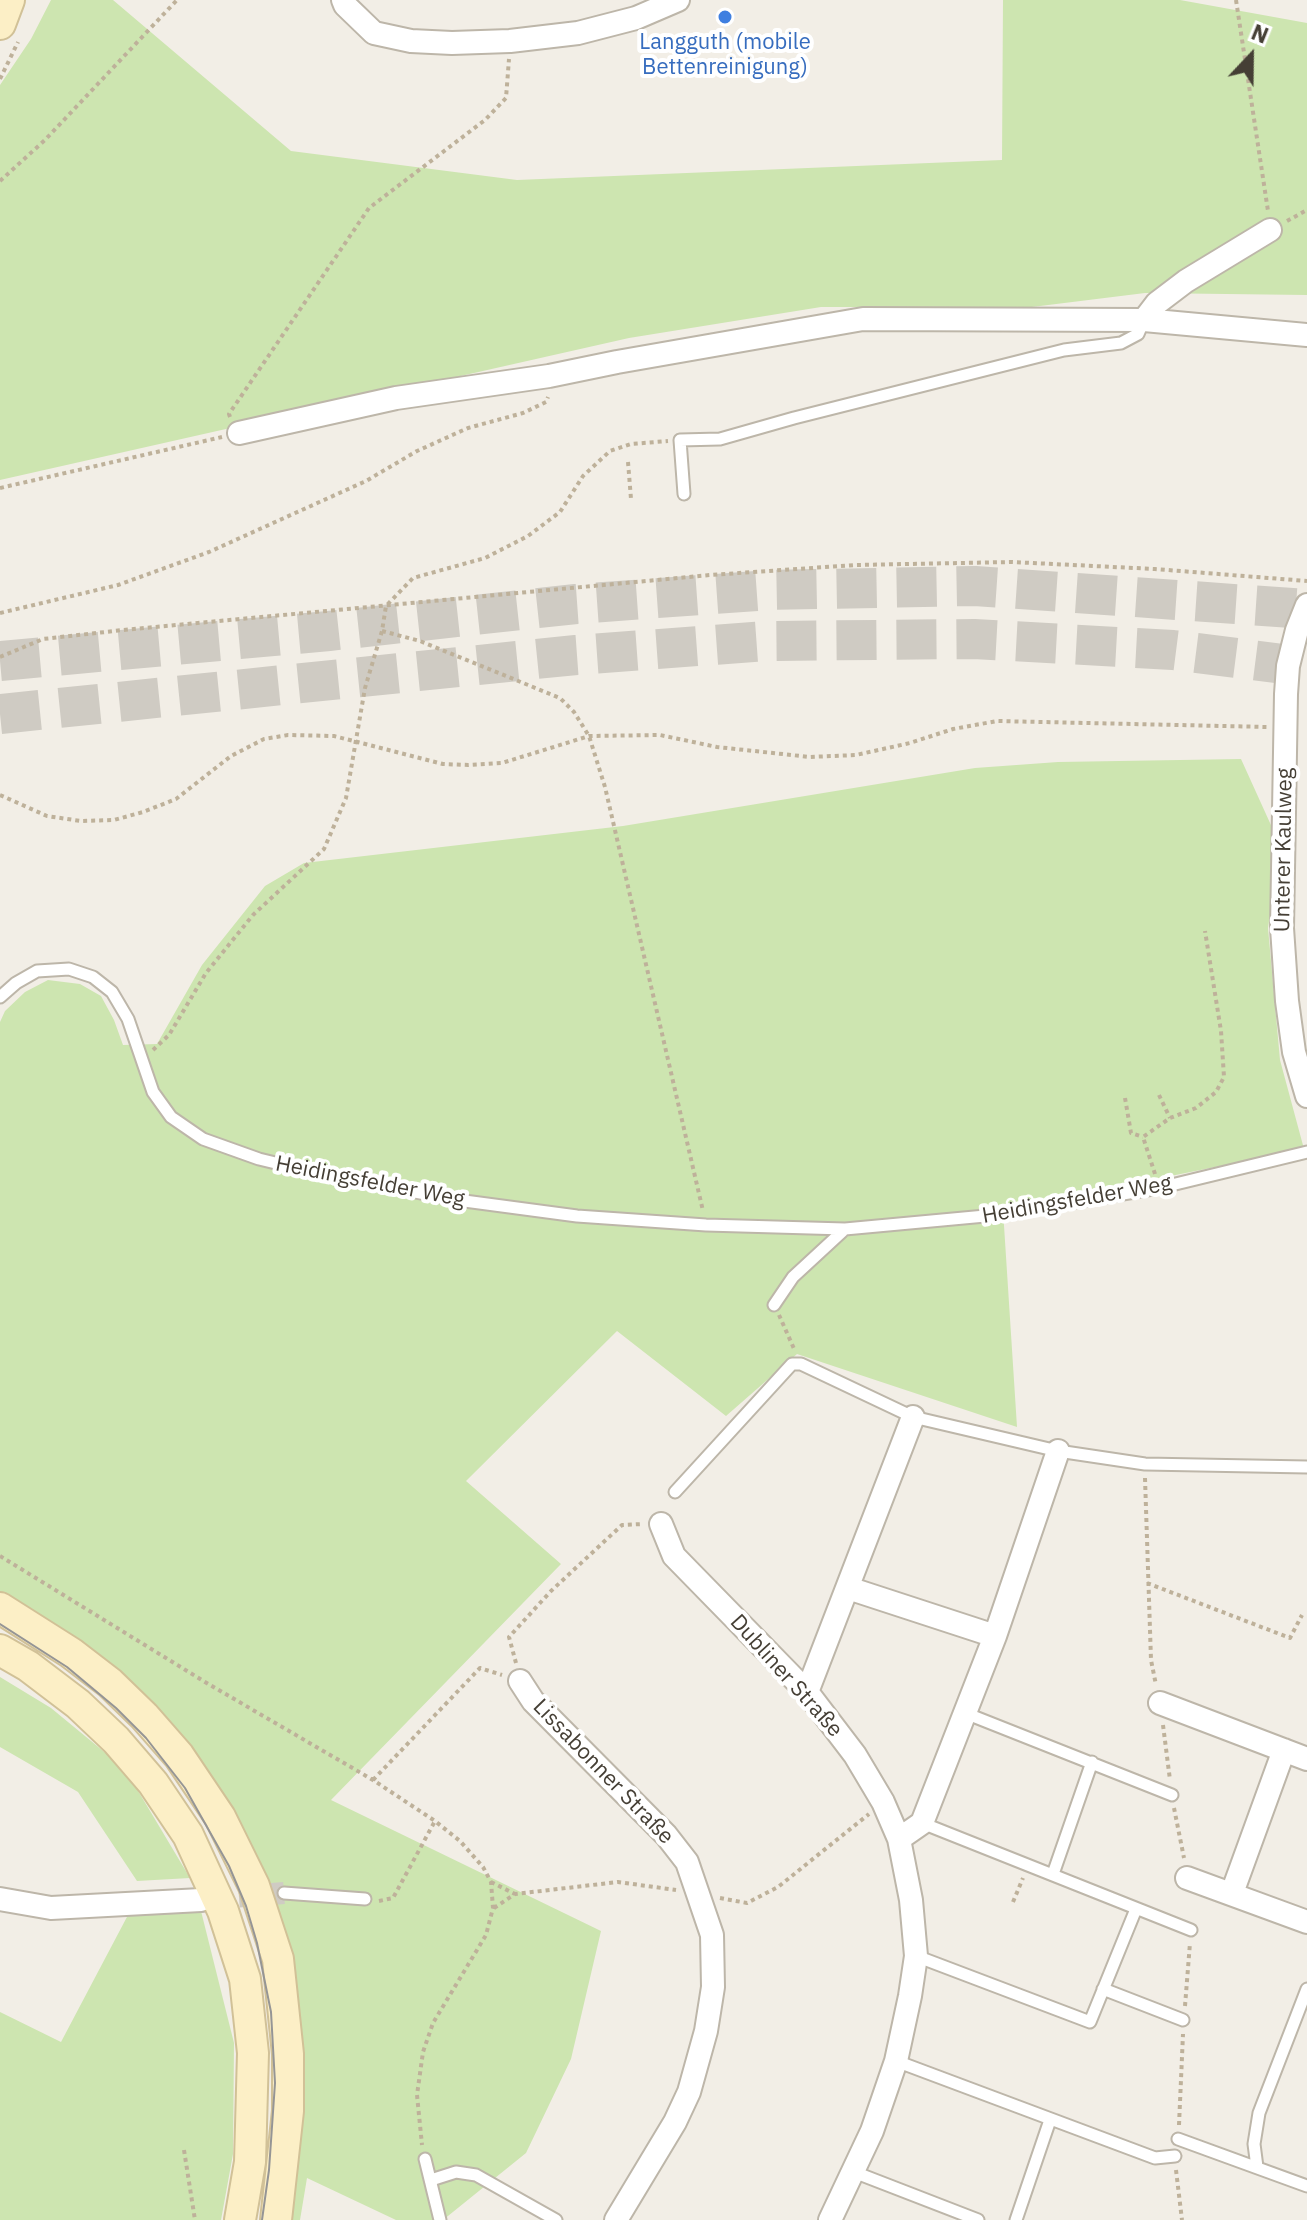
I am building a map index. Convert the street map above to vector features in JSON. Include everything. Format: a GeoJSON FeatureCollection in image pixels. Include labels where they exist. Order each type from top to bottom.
{"type":"FeatureCollection","features":[{"type":"Feature","properties":{"kind":"main road"},"geometry":{"type":"LineString","coordinates":[[0,24],[9,0]]}},
{"type":"Feature","properties":{"kind":"main road"},"geometry":{"type":"LineString","coordinates":[[0,1608],[110,1683],[144,1716],[179,1756],[220,1817],[254,1886],[278,1959],[288,2054],[288,2111],[276,2220]]}},
{"type":"Feature","properties":{"kind":"main road"},"geometry":{"type":"LineString","coordinates":[[0,1650],[28,1666],[78,1704],[116,1740],[153,1783],[188,1835],[223,1911],[245,1979],[253,2053],[250,2162],[240,2220]]}},
{"type":"Feature","properties":{"kind":"street"},"geometry":{"type":"LineString","coordinates":[[343,0],[374,33],[411,41],[452,43],[510,41],[578,33],[636,18],[678,0]]}},
{"type":"Feature","properties":{"kind":"street"},"geometry":{"type":"LineString","coordinates":[[1144,320],[1157,303],[1186,281],[1270,230]]}},
{"type":"Feature","properties":{"kind":"street"},"geometry":{"type":"LineString","coordinates":[[239,433],[396,398],[549,376],[863,319],[1144,320],[1307,335]]}},
{"type":"Feature","properties":{"kind":"street","name":"Unterer Kaulweg"},"geometry":{"type":"LineString","coordinates":[[1307,605],[1288,666],[1282,928],[1294,1052],[1307,1096]]}},
{"type":"Feature","properties":{"kind":"street"},"geometry":{"type":"LineString","coordinates":[[807,1692],[913,1417]]}},
{"type":"Feature","properties":{"kind":"street"},"geometry":{"type":"LineString","coordinates":[[899,1839],[922,1823],[995,1636],[1058,1451]]}},
{"type":"Feature","properties":{"kind":"street","name":"Dubliner Straße"},"geometry":{"type":"LineString","coordinates":[[661,1524],[674,1556],[807,1692],[855,1755],[883,1802],[899,1839],[911,1900],[916,1956],[896,2061],[872,2131],[830,2220]]}},
{"type":"Feature","properties":{"kind":"street"},"geometry":{"type":"LineString","coordinates":[[848,1588],[995,1636]]}},
{"type":"Feature","properties":{"kind":"street","name":"Lissabonner Straße"},"geometry":{"type":"LineString","coordinates":[[520,1681],[533,1701],[666,1835],[687,1862],[712,1935],[713,1987],[706,2031],[689,2092],[675,2122],[616,2220]]}},
{"type":"Feature","properties":{"kind":"street"},"geometry":{"type":"LineString","coordinates":[[1160,1703],[1307,1759]]}},
{"type":"Feature","properties":{"kind":"street"},"geometry":{"type":"LineString","coordinates":[[1232,1893],[1284,1750]]}},
{"type":"Feature","properties":{"kind":"street"},"geometry":{"type":"LineString","coordinates":[[1187,1878],[1307,1922]]}},
{"type":"Feature","properties":{"kind":"street"},"geometry":{"type":"LineString","coordinates":[[0,1899],[51,1908],[201,1900]]}},
{"type":"Feature","properties":{"kind":"lane"},"geometry":{"type":"LineString","coordinates":[[684,494],[680,440],[720,439],[1064,350],[1121,343],[1138,334],[1144,320]]}},
{"type":"Feature","properties":{"kind":"lane","name":"Heidingsfelder Weg"},"geometry":{"type":"LineString","coordinates":[[0,997],[37,971],[69,969],[93,977],[112,992],[128,1019],[153,1092],[171,1117],[203,1139],[259,1159],[321,1174],[457,1200],[577,1216],[706,1225],[845,1229],[996,1215],[1159,1188],[1307,1152]]}},
{"type":"Feature","properties":{"kind":"lane"},"geometry":{"type":"LineString","coordinates":[[774,1305],[793,1277],[845,1229]]}},
{"type":"Feature","properties":{"kind":"lane"},"geometry":{"type":"LineString","coordinates":[[675,1492],[792,1364],[801,1364],[913,1417],[1058,1451],[1145,1464],[1307,1467]]}},
{"type":"Feature","properties":{"kind":"lane"},"geometry":{"type":"LineString","coordinates":[[965,1713],[1172,1795]]}},
{"type":"Feature","properties":{"kind":"lane"},"geometry":{"type":"LineString","coordinates":[[1053,1874],[1092,1762]]}},
{"type":"Feature","properties":{"kind":"lane"},"geometry":{"type":"LineString","coordinates":[[922,1823],[1191,1930]]}},
{"type":"Feature","properties":{"kind":"lane"},"geometry":{"type":"LineString","coordinates":[[284,1893],[365,1899]]}},
{"type":"Feature","properties":{"kind":"lane"},"geometry":{"type":"LineString","coordinates":[[916,1956],[1090,2022],[1136,1909]]}},
{"type":"Feature","properties":{"kind":"lane"},"geometry":{"type":"LineString","coordinates":[[1103,1989],[1183,2020]]}},
{"type":"Feature","properties":{"kind":"lane"},"geometry":{"type":"LineString","coordinates":[[1257,2167],[1254,2144],[1259,2113],[1307,1989]]}},
{"type":"Feature","properties":{"kind":"lane"},"geometry":{"type":"LineString","coordinates":[[896,2061],[1155,2158],[1175,2156]]}},
{"type":"Feature","properties":{"kind":"lane"},"geometry":{"type":"LineString","coordinates":[[1016,2220],[1050,2120]]}},
{"type":"Feature","properties":{"kind":"lane"},"geometry":{"type":"LineString","coordinates":[[1178,2139],[1307,2186]]}},
{"type":"Feature","properties":{"kind":"lane"},"geometry":{"type":"LineString","coordinates":[[425,2159],[440,2220]]}},
{"type":"Feature","properties":{"kind":"lane"},"geometry":{"type":"LineString","coordinates":[[431,2180],[456,2172],[476,2175],[556,2220]]}},
{"type":"Feature","properties":{"kind":"lane"},"geometry":{"type":"LineString","coordinates":[[854,2172],[978,2220]]}},
{"type":"Feature","properties":{"kind":"path"},"geometry":{"type":"LineString","coordinates":[[0,181],[45,140],[177,0]]}},
{"type":"Feature","properties":{"kind":"path"},"geometry":{"type":"LineString","coordinates":[[1236,0],[1270,230]]}},
{"type":"Feature","properties":{"kind":"path"},"geometry":{"type":"LineString","coordinates":[[0,488],[239,433],[229,414],[369,208],[485,120],[506,98],[510,41]]}},
{"type":"Feature","properties":{"kind":"path"},"geometry":{"type":"LineString","coordinates":[[0,613],[118,585],[223,546],[366,481],[417,451],[468,428],[523,413],[546,402],[550,391],[549,376]]}},
{"type":"Feature","properties":{"kind":"path"},"geometry":{"type":"LineString","coordinates":[[142,1060],[169,1035],[206,973],[253,915],[324,849],[346,798],[365,688],[386,606],[413,578],[485,558],[528,536],[560,512],[583,476],[610,451],[631,444],[680,440]]}},
{"type":"Feature","properties":{"kind":"path"},"geometry":{"type":"LineString","coordinates":[[628,462],[631,499]]}},
{"type":"Feature","properties":{"kind":"path"},"geometry":{"type":"LineString","coordinates":[[0,657],[43,639],[710,575],[855,565],[1012,562],[1307,581]]}},
{"type":"Feature","properties":{"kind":"path"},"geometry":{"type":"LineString","coordinates":[[382,631],[420,641],[560,698],[574,712],[589,736],[605,787],[706,1225]]}},
{"type":"Feature","properties":{"kind":"path"},"geometry":{"type":"LineString","coordinates":[[0,795],[47,816],[81,821],[114,820],[176,799],[231,756],[264,739],[288,735],[334,736],[443,764],[468,765],[502,763],[589,736],[660,735],[757,753],[810,757],[856,755],[953,729],[997,721],[1285,727]]}},
{"type":"Feature","properties":{"kind":"path"},"geometry":{"type":"LineString","coordinates":[[1125,1098],[1131,1133],[1143,1137],[1170,1118],[1196,1108],[1216,1092],[1224,1077],[1221,1031],[1205,931]]}},
{"type":"Feature","properties":{"kind":"path"},"geometry":{"type":"LineString","coordinates":[[1159,1095],[1170,1118]]}},
{"type":"Feature","properties":{"kind":"path"},"geometry":{"type":"LineString","coordinates":[[1143,1137],[1159,1188]]}},
{"type":"Feature","properties":{"kind":"path"},"geometry":{"type":"LineString","coordinates":[[774,1305],[801,1364]]}},
{"type":"Feature","properties":{"kind":"path"},"geometry":{"type":"LineString","coordinates":[[1145,1464],[1151,1660],[1187,1878]]}},
{"type":"Feature","properties":{"kind":"path"},"geometry":{"type":"LineString","coordinates":[[509,1637],[551,1591],[622,1525]]}},
{"type":"Feature","properties":{"kind":"path"},"geometry":{"type":"LineString","coordinates":[[0,1556],[205,1682],[373,1780],[435,1821],[460,1841],[483,1867],[491,1882],[493,1908],[486,1935],[433,2023],[423,2052],[417,2095],[425,2159]]}},
{"type":"Feature","properties":{"kind":"path"},"geometry":{"type":"LineString","coordinates":[[1147,1583],[1290,1638],[1302,1615]]}},
{"type":"Feature","properties":{"kind":"path"},"geometry":{"type":"LineString","coordinates":[[373,1780],[480,1668]]}},
{"type":"Feature","properties":{"kind":"path"},"geometry":{"type":"LineString","coordinates":[[493,1908],[515,1894],[618,1882],[646,1884],[747,1903],[778,1887],[883,1802]]}},
{"type":"Feature","properties":{"kind":"path"},"geometry":{"type":"LineString","coordinates":[[365,1899],[384,1901],[393,1898],[435,1821]]}},
{"type":"Feature","properties":{"kind":"path"},"geometry":{"type":"LineString","coordinates":[[1013,1902],[1028,1864]]}},
{"type":"Feature","properties":{"kind":"path"},"geometry":{"type":"LineString","coordinates":[[491,1882],[515,1894]]}},
{"type":"Feature","properties":{"kind":"path"},"geometry":{"type":"LineString","coordinates":[[1178,2139],[1191,1930]]}},
{"type":"Feature","properties":{"kind":"path"},"geometry":{"type":"LineString","coordinates":[[184,2150],[195,2220]]}},
{"type":"Feature","properties":{"kind":"path"},"geometry":{"type":"LineString","coordinates":[[1175,2156],[1182,2220]]}},
{"type":"Feature","properties":{"kind":"green space"},"geometry":{"type":"Polygon","coordinates":[[[51,0],[113,0],[291,151],[517,180],[1002,160],[1003,0],[1180,0],[1307,23],[1307,295],[1145,293],[1032,307],[821,307],[629,338],[0,480],[0,85],[31,39],[51,0]]]}},
{"type":"Feature","properties":{"kind":"green space"},"geometry":{"type":"Polygon","coordinates":[[[1241,759],[1280,845],[1268,928],[1280,1060],[1304,1149],[1003,1210],[1017,1427],[797,1354],[726,1416],[617,1331],[466,1481],[561,1564],[331,1800],[601,1931],[571,2059],[526,2153],[443,2220],[396,2220],[307,2178],[300,2220],[285,2220],[295,2025],[210,1782],[0,1597],[0,1022],[5,1011],[25,992],[48,980],[80,984],[101,996],[123,1045],[157,1044],[202,965],[265,886],[304,863],[623,826],[975,768],[1058,762],[1241,759]]]}},
{"type":"Feature","properties":{"kind":"green space"},"geometry":{"type":"Polygon","coordinates":[[[0,1677],[51,1708],[125,1769],[190,1878],[137,1881],[78,1792],[0,1747],[0,1677]]]}},
{"type":"Feature","properties":{"kind":"green space"},"geometry":{"type":"Polygon","coordinates":[[[201,1911],[234,2043],[233,2154],[221,2220],[0,2220],[0,2012],[61,2042],[128,1915],[201,1911]]]}},
{"type":"Feature","properties":{"kind":"tunnel"},"geometry":{"type":"LineString","coordinates":[[0,661],[329,631],[576,604],[770,590],[975,586],[1307,609]]}},
{"type":"Feature","properties":{"kind":"tunnel"},"geometry":{"type":"LineString","coordinates":[[0,714],[576,655],[767,641],[974,639],[1173,650],[1307,667]]}},
{"type":"Feature","properties":{"kind":"tunnel"},"geometry":{"type":"LineString","coordinates":[[206,1899],[284,1893]]}},
{"type":"Feature","properties":{"kind":"tram line"},"geometry":{"type":"LineString","coordinates":[[0,1624],[67,1667],[146,1738],[185,1788],[229,1866],[257,1943],[271,2012],[275,2083],[262,2220]]}},
{"type":"Feature","properties":{"kind":"place","name":"Langguth (mobile Bettenreinigung)"},"geometry":{"type":"Point","coordinates":[725,17]}}]}
